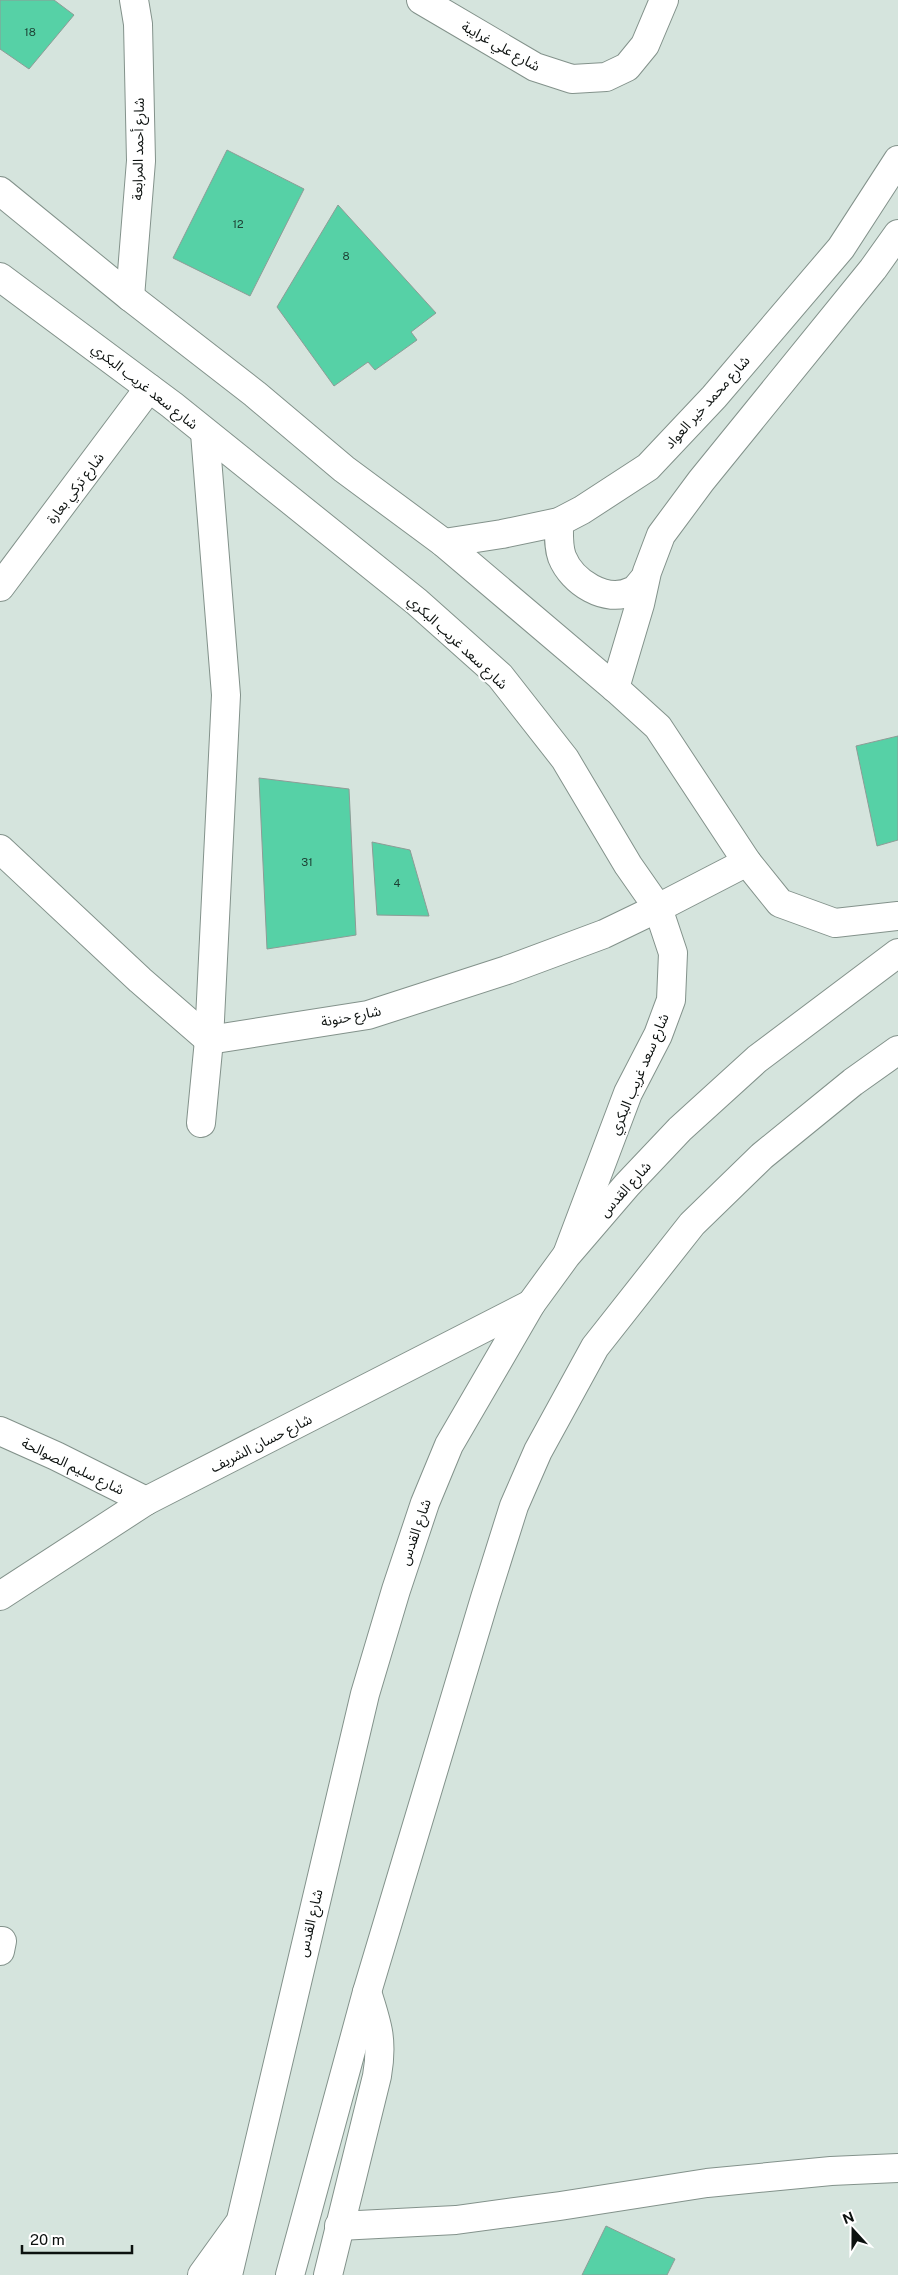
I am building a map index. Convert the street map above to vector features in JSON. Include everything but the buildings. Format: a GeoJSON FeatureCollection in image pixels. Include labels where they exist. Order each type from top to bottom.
{"type":"FeatureCollection","features":[{"type":"Feature","properties":{"kind":"main road","name":"شارع أحمد المرابعة"},"geometry":{"type":"LineString","coordinates":[[130,297],[141,161],[138,24],[134,0]]}},
{"type":"Feature","properties":{"kind":"main road","name":"شارع علي غرايبة"},"geometry":{"type":"LineString","coordinates":[[421,0],[535,67],[572,79],[606,77],[627,67],[645,45],[664,0]]}},
{"type":"Feature","properties":{"kind":"main road","name":"شارع محمد خير العواد"},"geometry":{"type":"LineString","coordinates":[[444,542],[502,534],[559,522],[582,510],[648,468],[714,397],[841,248],[898,160]]}},
{"type":"Feature","properties":{"kind":"main road"},"geometry":{"type":"LineString","coordinates":[[0,191],[130,297],[255,394],[344,469],[444,542],[658,727],[747,862],[780,903],[835,923],[898,916]]}},
{"type":"Feature","properties":{"kind":"main road"},"geometry":{"type":"LineString","coordinates":[[615,688],[640,604],[645,578],[661,535],[700,481],[873,269],[898,234]]}},
{"type":"Feature","properties":{"kind":"main road","name":"شارع سعد غريب البكري"},"geometry":{"type":"LineString","coordinates":[[0,277],[149,388],[417,602],[500,676],[565,759],[628,865],[658,908],[673,953],[671,1000],[658,1035],[628,1093],[566,1256]]}},
{"type":"Feature","properties":{"kind":"main road","name":"شارع تركي بعارة"},"geometry":{"type":"LineString","coordinates":[[0,587],[149,388]]}},
{"type":"Feature","properties":{"kind":"main road"},"geometry":{"type":"LineString","coordinates":[[201,1123],[209,1040],[226,695],[205,433]]}},
{"type":"Feature","properties":{"kind":"main road"},"geometry":{"type":"LineString","coordinates":[[559,522],[561,555],[576,578],[584,585],[612,595],[623,595],[634,590],[645,578]]}},
{"type":"Feature","properties":{"kind":"main road"},"geometry":{"type":"LineString","coordinates":[[0,849],[140,980],[209,1040]]}},
{"type":"Feature","properties":{"kind":"main road","name":"شارع حنونة"},"geometry":{"type":"LineString","coordinates":[[209,1040],[368,1015],[507,970],[604,934],[747,862]]}},
{"type":"Feature","properties":{"kind":"main road","name":"شارع القدس"},"geometry":{"type":"LineString","coordinates":[[228,2275],[238,2225],[365,1694],[396,1590],[425,1503],[449,1445],[531,1304],[566,1256],[627,1185],[680,1129],[757,1059],[898,953]]}},
{"type":"Feature","properties":{"kind":"main road"},"geometry":{"type":"LineString","coordinates":[[290,2275],[367,1992],[485,1598],[514,1506],[538,1451],[594,1347],[646,1280],[699,1218],[762,1156],[853,1082],[898,1050]]}},
{"type":"Feature","properties":{"kind":"main road","name":"شارع حسان الشريف"},"geometry":{"type":"LineString","coordinates":[[0,1596],[146,1501],[531,1304]]}},
{"type":"Feature","properties":{"kind":"main road","name":"شارع سليم الصوالحة"},"geometry":{"type":"LineString","coordinates":[[0,1431],[56,1456],[146,1501]]}},
{"type":"Feature","properties":{"kind":"main road"},"geometry":{"type":"LineString","coordinates":[[328,2275],[377,2076],[381,2051],[379,2028],[367,1992]]}},
{"type":"Feature","properties":{"kind":"main road"},"geometry":{"type":"LineString","coordinates":[[339,2226],[456,2220],[707,2183],[831,2171],[898,2168]]}},
{"type":"Feature","properties":{"kind":"main road"},"geometry":{"type":"LineString","coordinates":[[202,2275],[238,2225]]}}]}
